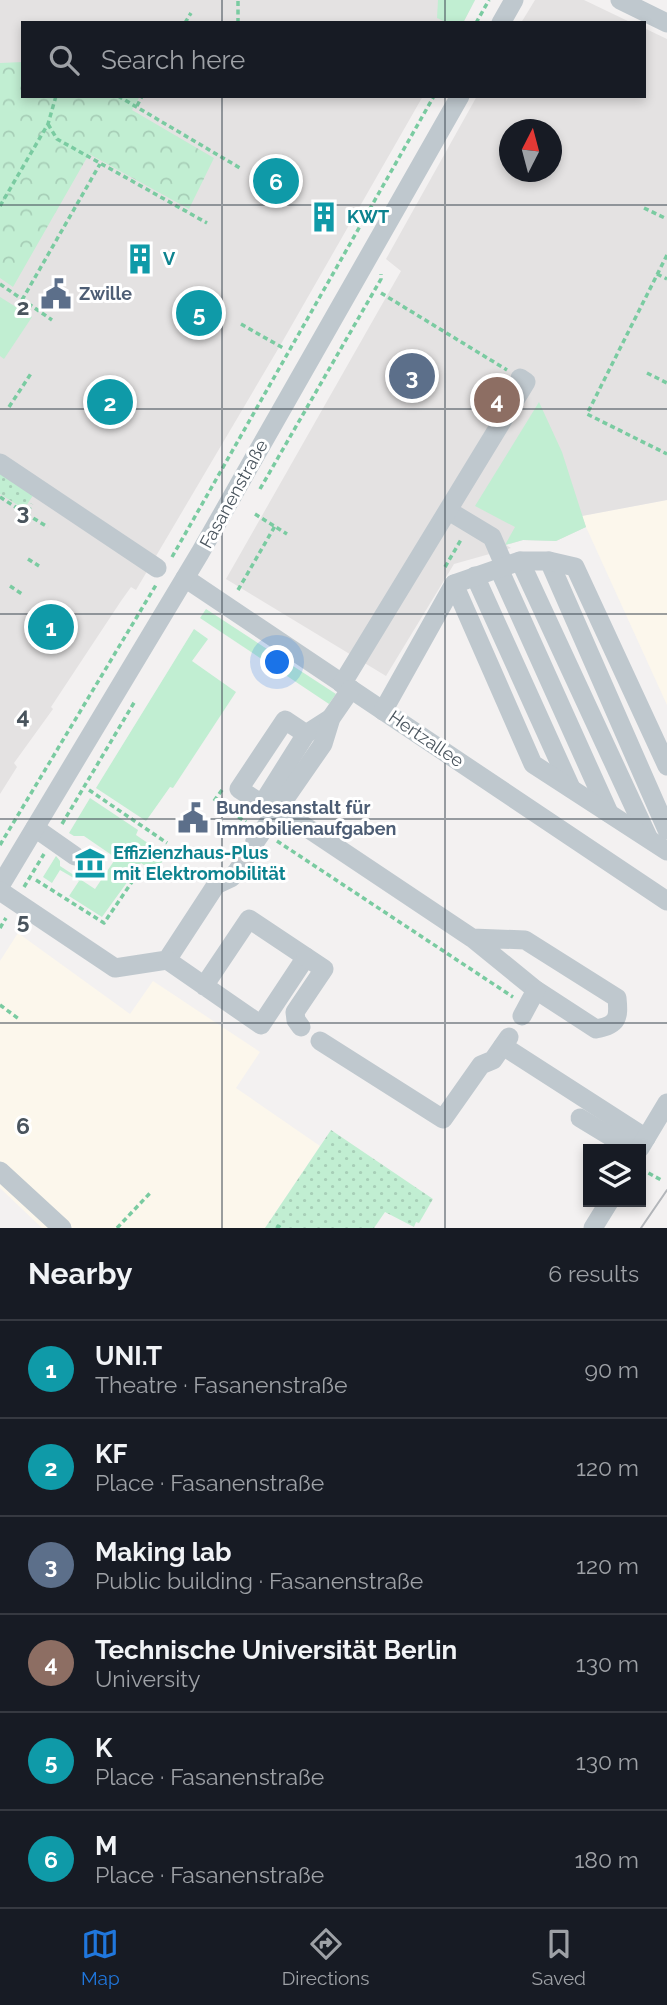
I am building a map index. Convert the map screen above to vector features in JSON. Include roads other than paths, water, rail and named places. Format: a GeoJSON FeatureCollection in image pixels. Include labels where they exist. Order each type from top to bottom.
{"type":"FeatureCollection","features":[{"type":"Feature","properties":{"kind":"street"},"geometry":{"type":"LineString","coordinates":[[502,21],[514,0]]}},
{"type":"Feature","properties":{"kind":"street"},"geometry":{"type":"LineString","coordinates":[[620,0],[667,23]]}},
{"type":"Feature","properties":{"kind":"street","name":"Fasanenstraße"},"geometry":{"type":"LineString","coordinates":[[5,893],[35,828],[185,578],[459,98]]}},
{"type":"Feature","properties":{"kind":"street"},"geometry":{"type":"LineString","coordinates":[[272,809],[323,744],[331,718],[347,686],[526,382],[520,378]]}},
{"type":"Feature","properties":{"kind":"street"},"geometry":{"type":"LineString","coordinates":[[0,463],[162,570]]}},
{"type":"Feature","properties":{"kind":"street"},"geometry":{"type":"LineString","coordinates":[[449,511],[492,537],[648,838]]}},
{"type":"Feature","properties":{"kind":"street"},"geometry":{"type":"LineString","coordinates":[[549,561],[667,830]]}},
{"type":"Feature","properties":{"kind":"street"},"geometry":{"type":"LineString","coordinates":[[375,706],[454,584],[508,566],[549,561],[575,567],[667,766]]}},
{"type":"Feature","properties":{"kind":"street"},"geometry":{"type":"LineString","coordinates":[[508,566],[609,813]]}},
{"type":"Feature","properties":{"kind":"street"},"geometry":{"type":"LineString","coordinates":[[475,576],[572,789]]}},
{"type":"Feature","properties":{"kind":"street","name":"Hertzallee"},"geometry":{"type":"LineString","coordinates":[[185,578],[666,899]]}},
{"type":"Feature","properties":{"kind":"street"},"geometry":{"type":"LineString","coordinates":[[454,584],[533,764],[667,851]]}},
{"type":"Feature","properties":{"kind":"street"},"geometry":{"type":"LineString","coordinates":[[255,842],[306,734],[331,718]]}},
{"type":"Feature","properties":{"kind":"street"},"geometry":{"type":"LineString","coordinates":[[306,734],[285,720],[239,789],[472,938],[536,990],[596,1029],[608,1027],[615,1022],[618,1013],[617,998],[526,940],[472,938]]}},
{"type":"Feature","properties":{"kind":"street"},"geometry":{"type":"LineString","coordinates":[[35,828],[75,856]]}},
{"type":"Feature","properties":{"kind":"street"},"geometry":{"type":"LineString","coordinates":[[167,960],[216,885],[231,878],[238,870]]}},
{"type":"Feature","properties":{"kind":"street"},"geometry":{"type":"LineString","coordinates":[[5,893],[115,968],[167,960],[261,1025],[306,957]]}},
{"type":"Feature","properties":{"kind":"street"},"geometry":{"type":"LineString","coordinates":[[204,986],[249,919],[324,969],[295,1012],[301,1027]]}},
{"type":"Feature","properties":{"kind":"street"},"geometry":{"type":"LineString","coordinates":[[522,1016],[536,990]]}},
{"type":"Feature","properties":{"kind":"street"},"geometry":{"type":"LineString","coordinates":[[320,1041],[443,1119],[481,1065],[493,1060],[506,1042],[638,1144]]}},
{"type":"Feature","properties":{"kind":"street"},"geometry":{"type":"LineString","coordinates":[[640,1144],[667,1102]]}},
{"type":"Feature","properties":{"kind":"street"},"geometry":{"type":"LineString","coordinates":[[580,1118],[637,1144]]}},
{"type":"Feature","properties":{"kind":"street"},"geometry":{"type":"LineString","coordinates":[[0,1171],[62,1228]]}},
{"type":"Feature","properties":{"kind":"street"},"geometry":{"type":"LineString","coordinates":[[593,1228],[605,1207]]}},
{"type":"Feature","properties":{"kind":"tunnel"},"geometry":{"type":"LineString","coordinates":[[238,870],[255,842]]}},
{"type":"Feature","properties":{"kind":"tram line"},"geometry":{"type":"LineString","coordinates":[[641,1228],[667,1190]]}},
{"type":"Feature","properties":{"kind":"place","name":"M"},"geometry":{"type":"Point","coordinates":[276,181]}},
{"type":"Feature","properties":{"kind":"place","name":"KWT"},"geometry":{"type":"Point","coordinates":[324,217]}},
{"type":"Feature","properties":{"kind":"place","name":"V"},"geometry":{"type":"Point","coordinates":[140,259]}},
{"type":"Feature","properties":{"kind":"place","name":"Zwille"},"geometry":{"type":"Point","coordinates":[56,294]}},
{"type":"Feature","properties":{"kind":"place","name":"K"},"geometry":{"type":"Point","coordinates":[199,313]}},
{"type":"Feature","properties":{"kind":"place","name":"Making lab"},"geometry":{"type":"Point","coordinates":[412,376]}},
{"type":"Feature","properties":{"kind":"place","name":"Technische Universität Berlin"},"geometry":{"type":"Point","coordinates":[497,400]}},
{"type":"Feature","properties":{"kind":"place","name":"KF"},"geometry":{"type":"Point","coordinates":[110,402]}},
{"type":"Feature","properties":{"kind":"place","name":"UNI.T"},"geometry":{"type":"Point","coordinates":[51,627]}},
{"type":"Feature","properties":{"kind":"place","name":"Bundesanstalt für Immobilienaufgaben"},"geometry":{"type":"Point","coordinates":[193,818]}},
{"type":"Feature","properties":{"kind":"place","name":"Effizienzhaus-Plus mit Elektromobilität"},"geometry":{"type":"Point","coordinates":[90,863]}}]}
